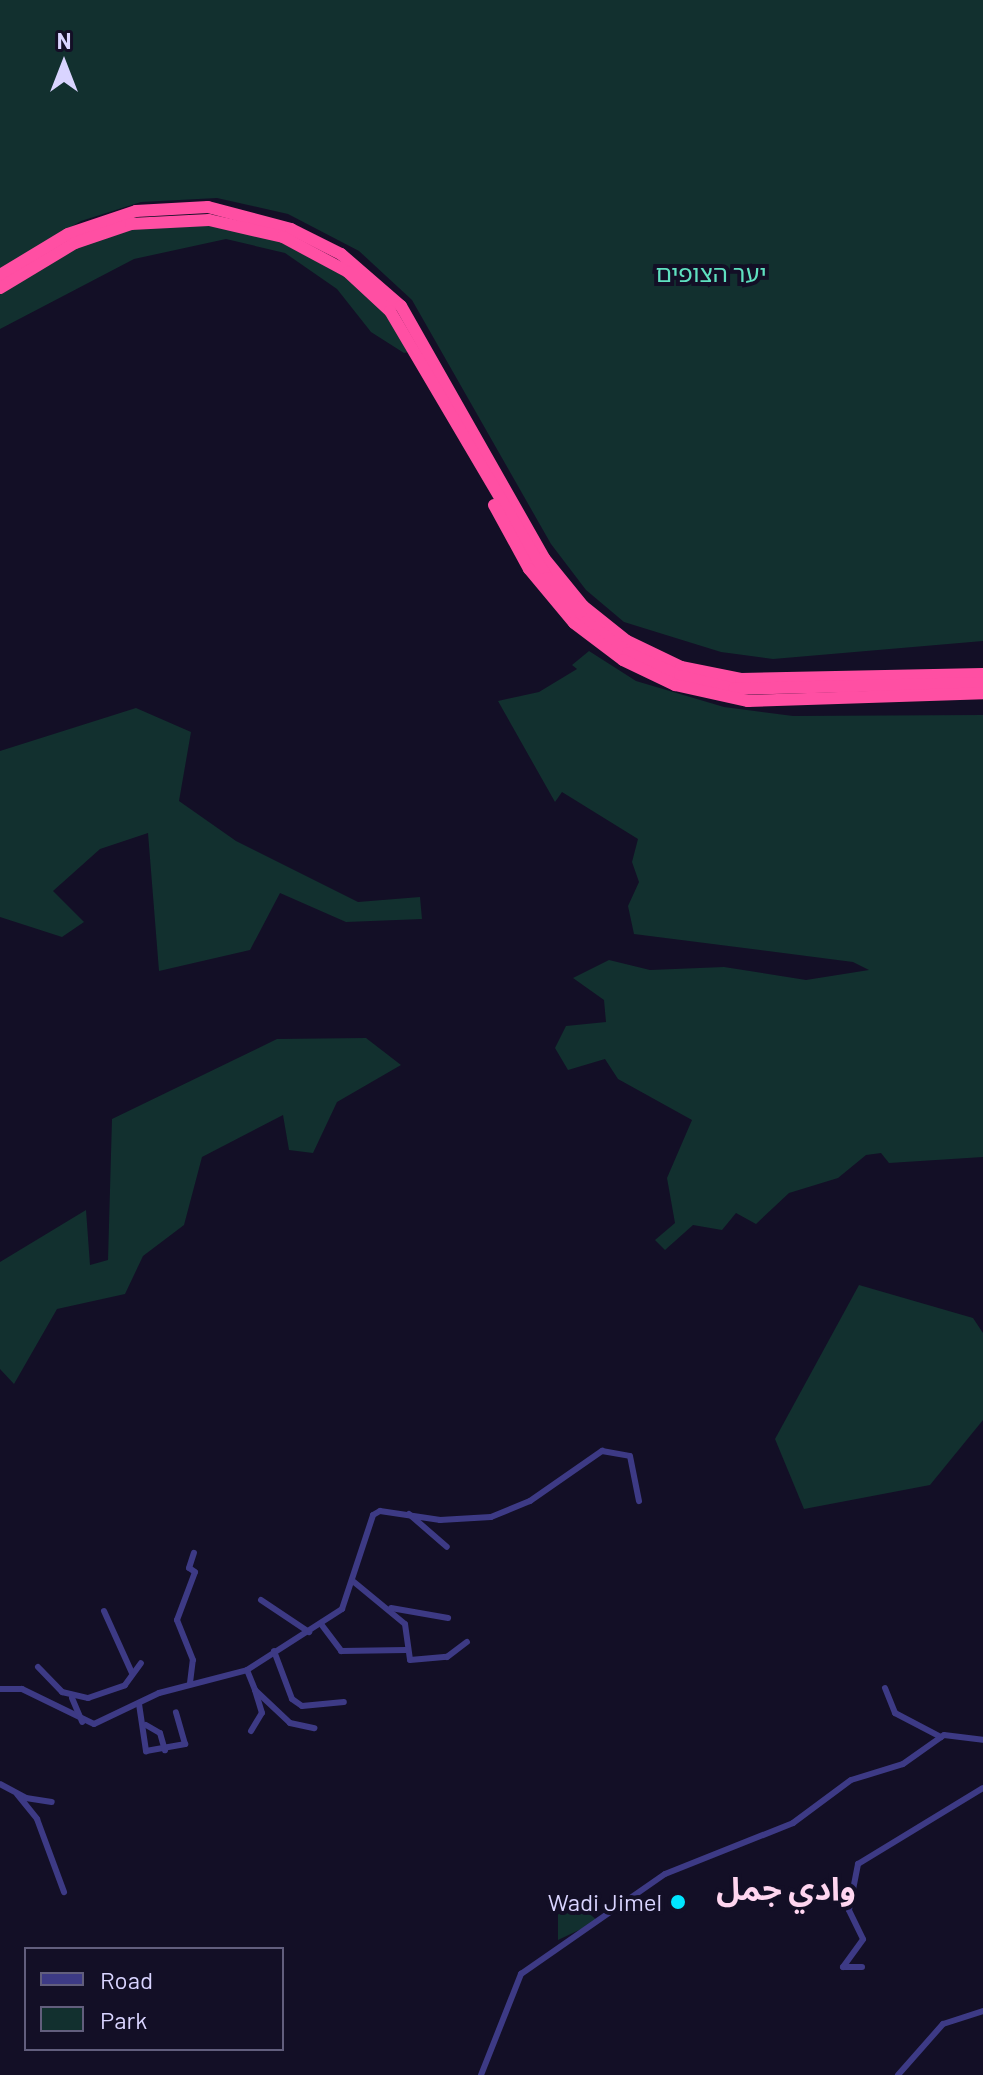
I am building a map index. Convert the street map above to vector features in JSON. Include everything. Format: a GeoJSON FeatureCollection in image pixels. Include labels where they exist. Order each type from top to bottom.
{"type":"FeatureCollection","features":[{"type":"Feature","properties":{"kind":"highway"},"geometry":{"type":"LineString","coordinates":[[0,275],[68,234],[136,211],[208,207],[291,229],[341,254],[401,306],[544,558],[583,606],[619,636],[681,667],[741,679],[983,674]]}},
{"type":"Feature","properties":{"kind":"highway"},"geometry":{"type":"LineString","coordinates":[[0,288],[75,243],[131,224],[189,219],[263,230],[325,257],[380,300],[456,415],[547,578],[586,622],[645,662],[698,682],[755,691],[983,683]]}},
{"type":"Feature","properties":{"kind":"highway"},"geometry":{"type":"LineString","coordinates":[[456,415],[529,569],[574,623],[607,650],[699,693],[748,701],[983,693]]}},
{"type":"Feature","properties":{"kind":"highway"},"geometry":{"type":"LineString","coordinates":[[834,699],[983,700]]}},
{"type":"Feature","properties":{"kind":"street"},"geometry":{"type":"LineString","coordinates":[[0,1689],[22,1689],[82,1722],[108,1722],[139,1704],[190,1683],[247,1670],[342,1609],[354,1582],[373,1515],[409,1514],[459,1520],[514,1510],[602,1451],[630,1456],[639,1501]]}},
{"type":"Feature","properties":{"kind":"street"},"geometry":{"type":"LineString","coordinates":[[409,1514],[447,1547]]}},
{"type":"Feature","properties":{"kind":"street"},"geometry":{"type":"LineString","coordinates":[[190,1683],[193,1660],[177,1620],[195,1572],[189,1568],[194,1553]]}},
{"type":"Feature","properties":{"kind":"street"},"geometry":{"type":"LineString","coordinates":[[354,1582],[391,1608],[405,1624],[406,1650],[410,1660],[447,1657],[467,1642]]}},
{"type":"Feature","properties":{"kind":"street"},"geometry":{"type":"LineString","coordinates":[[261,1600],[309,1632]]}},
{"type":"Feature","properties":{"kind":"street"},"geometry":{"type":"LineString","coordinates":[[391,1608],[448,1618]]}},
{"type":"Feature","properties":{"kind":"street"},"geometry":{"type":"LineString","coordinates":[[104,1611],[132,1673]]}},
{"type":"Feature","properties":{"kind":"street"},"geometry":{"type":"LineString","coordinates":[[321,1624],[341,1651],[406,1650]]}},
{"type":"Feature","properties":{"kind":"street"},"geometry":{"type":"LineString","coordinates":[[274,1651],[292,1699],[302,1706],[344,1702]]}},
{"type":"Feature","properties":{"kind":"street"},"geometry":{"type":"LineString","coordinates":[[72,1698],[104,1695],[141,1663]]}},
{"type":"Feature","properties":{"kind":"street"},"geometry":{"type":"LineString","coordinates":[[38,1667],[72,1698],[82,1722]]}},
{"type":"Feature","properties":{"kind":"street"},"geometry":{"type":"LineString","coordinates":[[247,1670],[262,1713],[251,1731]]}},
{"type":"Feature","properties":{"kind":"street"},"geometry":{"type":"LineString","coordinates":[[885,1688],[892,1709],[907,1723],[941,1737]]}},
{"type":"Feature","properties":{"kind":"street"},"geometry":{"type":"LineString","coordinates":[[255,1690],[290,1723],[314,1728]]}},
{"type":"Feature","properties":{"kind":"street"},"geometry":{"type":"LineString","coordinates":[[139,1704],[146,1725],[146,1751],[185,1744],[176,1712]]}},
{"type":"Feature","properties":{"kind":"street"},"geometry":{"type":"LineString","coordinates":[[146,1725],[160,1733],[165,1750]]}},
{"type":"Feature","properties":{"kind":"street"},"geometry":{"type":"LineString","coordinates":[[481,2075],[521,1974],[665,1874],[793,1823],[851,1780],[903,1764],[941,1737],[962,1733],[983,1740]]}},
{"type":"Feature","properties":{"kind":"street"},"geometry":{"type":"LineString","coordinates":[[0,1784],[17,1794],[52,1802]]}},
{"type":"Feature","properties":{"kind":"street"},"geometry":{"type":"LineString","coordinates":[[862,1967],[843,1967],[863,1939],[849,1910],[858,1864],[983,1788]]}},
{"type":"Feature","properties":{"kind":"street"},"geometry":{"type":"LineString","coordinates":[[17,1794],[37,1819],[64,1892]]}},
{"type":"Feature","properties":{"kind":"street"},"geometry":{"type":"LineString","coordinates":[[898,2075],[943,2024],[983,2011]]}},
{"type":"Feature","properties":{"kind":"green space","name":"יער הצופים"},"geometry":{"type":"Polygon","coordinates":[[[0,0],[983,0],[983,641],[773,659],[721,652],[624,622],[586,590],[551,544],[412,300],[359,251],[288,214],[217,198],[141,202],[81,221],[0,269],[0,0]]]}},
{"type":"Feature","properties":{"kind":"green space"},"geometry":{"type":"Polygon","coordinates":[[[189,223],[265,234],[352,280],[399,327],[413,351],[404,353],[371,332],[337,289],[285,253],[226,239],[134,259],[0,329],[0,294],[69,251],[122,231],[189,223]]]}},
{"type":"Feature","properties":{"kind":"green space"},"geometry":{"type":"Polygon","coordinates":[[[589,651],[636,681],[724,707],[793,716],[983,715],[983,1157],[889,1163],[881,1153],[866,1155],[838,1178],[789,1193],[756,1224],[736,1213],[722,1230],[693,1225],[665,1250],[655,1240],[675,1223],[667,1178],[692,1120],[618,1079],[605,1059],[568,1070],[555,1048],[566,1026],[606,1022],[604,1000],[573,978],[609,960],[650,970],[724,967],[806,980],[869,970],[853,962],[634,934],[628,906],[639,882],[632,862],[638,839],[562,792],[555,802],[498,701],[539,692],[577,669],[572,665],[589,651]]]}},
{"type":"Feature","properties":{"kind":"green space"},"geometry":{"type":"Polygon","coordinates":[[[136,708],[191,732],[179,801],[236,841],[358,902],[420,897],[422,919],[346,922],[280,893],[250,950],[159,971],[148,833],[100,849],[53,891],[84,922],[62,937],[0,917],[0,751],[136,708]]]}},
{"type":"Feature","properties":{"kind":"green space"},"geometry":{"type":"Polygon","coordinates":[[[366,1038],[401,1065],[337,1102],[313,1153],[289,1150],[283,1115],[202,1157],[184,1225],[143,1256],[125,1294],[57,1309],[14,1384],[0,1369],[0,1262],[86,1210],[90,1265],[108,1260],[112,1119],[277,1039],[366,1038]]]}},
{"type":"Feature","properties":{"kind":"green space"},"geometry":{"type":"Polygon","coordinates":[[[859,1285],[973,1318],[983,1333],[983,1420],[930,1485],[804,1509],[775,1439],[859,1285]]]}},
{"type":"Feature","properties":{"kind":"green space"},"geometry":{"type":"Polygon","coordinates":[[[569,1897],[598,1921],[558,1940],[558,1915],[569,1897]]]}},
{"type":"Feature","properties":{"kind":"place","name":"Wadi Jimel"},"geometry":{"type":"Point","coordinates":[678,1902]}},
{"type":"Feature","properties":{"kind":"district","name":"وادي جمل"},"geometry":{"type":"Point","coordinates":[786,1887]}}]}
